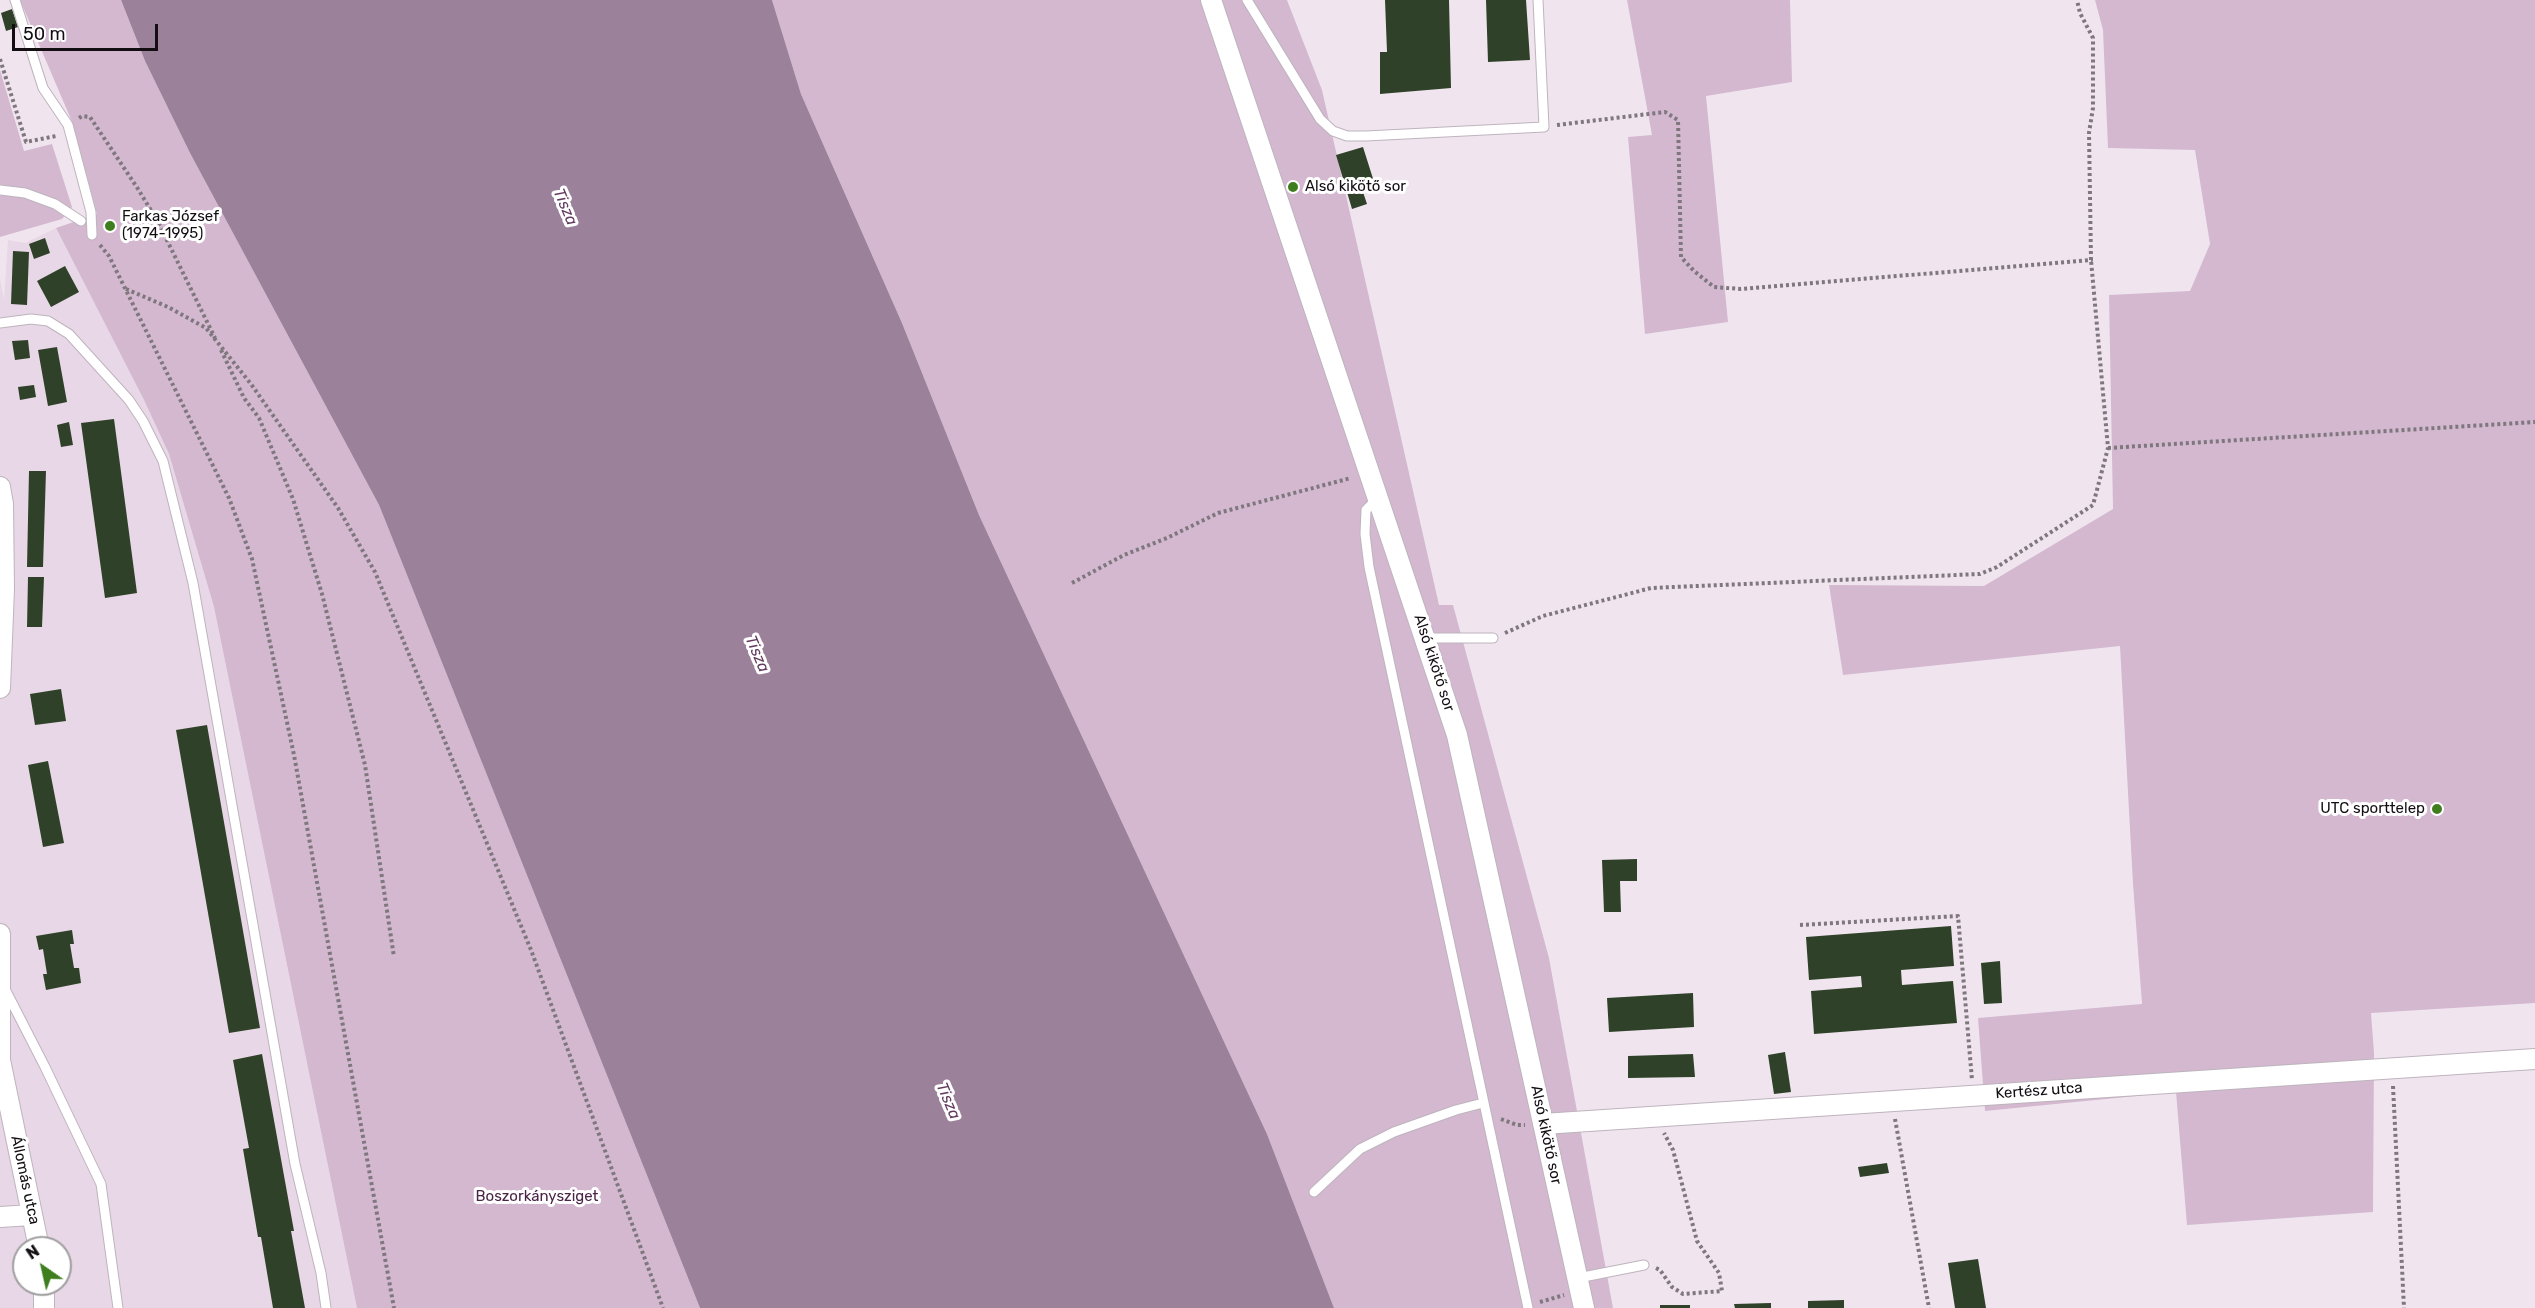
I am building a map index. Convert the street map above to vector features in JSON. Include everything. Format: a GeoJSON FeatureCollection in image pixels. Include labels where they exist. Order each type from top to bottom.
{"type":"FeatureCollection","features":[{"type":"Feature","properties":{"kind":"street","name":"Alsó kikötő sor"},"geometry":{"type":"LineString","coordinates":[[1211,0],[1457,735],[1581,1292]]}},
{"type":"Feature","properties":{"kind":"street"},"geometry":{"type":"LineString","coordinates":[[0,487],[3,504],[4,589],[0,688]]}},
{"type":"Feature","properties":{"kind":"street","name":"Állomás utca"},"geometry":{"type":"LineString","coordinates":[[0,934],[0,1060],[36,1236]]}},
{"type":"Feature","properties":{"kind":"street","name":"Kertész utca"},"geometry":{"type":"LineString","coordinates":[[1544,1124],[2535,1059]]}},
{"type":"Feature","properties":{"kind":"street"},"geometry":{"type":"LineString","coordinates":[[0,1217],[31,1215]]}},
{"type":"Feature","properties":{"kind":"lane"},"geometry":{"type":"LineString","coordinates":[[15,0],[43,88],[68,125],[91,212],[92,235]]}},
{"type":"Feature","properties":{"kind":"lane"},"geometry":{"type":"LineString","coordinates":[[1247,0],[1320,119],[1333,131],[1347,136],[1544,127],[1538,0]]}},
{"type":"Feature","properties":{"kind":"lane"},"geometry":{"type":"LineString","coordinates":[[0,190],[25,193],[55,204],[81,221]]}},
{"type":"Feature","properties":{"kind":"lane"},"geometry":{"type":"LineString","coordinates":[[0,323],[31,319],[48,321],[69,334],[129,400],[143,421],[163,460],[193,584],[295,1164],[321,1273],[326,1308]]}},
{"type":"Feature","properties":{"kind":"lane"},"geometry":{"type":"LineString","coordinates":[[1378,498],[1366,510],[1365,534],[1369,567],[1528,1307]]}},
{"type":"Feature","properties":{"kind":"lane"},"geometry":{"type":"LineString","coordinates":[[1426,638],[1493,638]]}},
{"type":"Feature","properties":{"kind":"lane"},"geometry":{"type":"LineString","coordinates":[[1,981],[45,1067],[100,1184],[118,1308]]}},
{"type":"Feature","properties":{"kind":"lane"},"geometry":{"type":"LineString","coordinates":[[1314,1192],[1360,1149],[1394,1132],[1456,1110],[1484,1103]]}},
{"type":"Feature","properties":{"kind":"lane"},"geometry":{"type":"LineString","coordinates":[[1581,1292],[1644,1265]]}},
{"type":"Feature","properties":{"kind":"path"},"geometry":{"type":"LineString","coordinates":[[1493,638],[1543,616],[1651,588],[1980,574],[1997,567],[2093,505],[2108,448],[2091,260],[2089,133],[2093,108],[2092,38],[2080,13],[2078,0]]}},
{"type":"Feature","properties":{"kind":"path"},"geometry":{"type":"LineString","coordinates":[[0,59],[26,142],[56,135],[59,146]]}},
{"type":"Feature","properties":{"kind":"path"},"geometry":{"type":"LineString","coordinates":[[1544,127],[1665,112],[1678,120],[1681,257],[1714,287],[1741,289],[2091,260]]}},
{"type":"Feature","properties":{"kind":"path"},"geometry":{"type":"LineString","coordinates":[[68,125],[82,116],[90,117],[158,222],[244,398],[259,418],[293,499],[322,594],[365,765],[394,957]]}},
{"type":"Feature","properties":{"kind":"path"},"geometry":{"type":"LineString","coordinates":[[92,235],[109,256],[229,498],[252,559],[297,767],[394,1308]]}},
{"type":"Feature","properties":{"kind":"path"},"geometry":{"type":"LineString","coordinates":[[125,288],[168,307],[206,328],[251,384],[338,508],[375,572],[531,950],[663,1308]]}},
{"type":"Feature","properties":{"kind":"path"},"geometry":{"type":"LineString","coordinates":[[2108,448],[2535,422]]}},
{"type":"Feature","properties":{"kind":"path"},"geometry":{"type":"LineString","coordinates":[[1072,583],[1124,555],[1167,538],[1218,513],[1369,473]]}},
{"type":"Feature","properties":{"kind":"path"},"geometry":{"type":"LineString","coordinates":[[1800,925],[1959,916],[1973,1095]]}},
{"type":"Feature","properties":{"kind":"path"},"geometry":{"type":"LineString","coordinates":[[2392,1068],[2404,1308]]}},
{"type":"Feature","properties":{"kind":"path"},"geometry":{"type":"LineString","coordinates":[[1891,1101],[1929,1308]]}},
{"type":"Feature","properties":{"kind":"path"},"geometry":{"type":"LineString","coordinates":[[1486,1114],[1516,1125],[1544,1124]]}},
{"type":"Feature","properties":{"kind":"path"},"geometry":{"type":"LineString","coordinates":[[1644,1265],[1660,1270],[1672,1287],[1683,1294],[1722,1291],[1719,1273],[1696,1241],[1673,1150],[1655,1117]]}},
{"type":"Feature","properties":{"kind":"path"},"geometry":{"type":"LineString","coordinates":[[1528,1307],[1581,1292]]}},
{"type":"Feature","properties":{"kind":"shaded area"},"geometry":{"type":"Polygon","coordinates":[[[56,228],[169,454],[214,607],[357,1308],[0,1308],[0,278],[4,300],[8,240],[25,243],[56,228]]]}},
{"type":"Feature","properties":{"kind":"green space","name":"Boszorkánysziget"},"geometry":{"type":"Polygon","coordinates":[[[20,0],[121,0],[145,61],[190,153],[379,505],[700,1308],[357,1308],[214,607],[169,454],[56,228],[97,214],[73,124],[20,0]]]}},
{"type":"Feature","properties":{"kind":"green space"},"geometry":{"type":"Polygon","coordinates":[[[772,0],[1287,0],[1322,90],[1439,605],[1453,605],[1549,958],[1613,1308],[1334,1308],[1267,1134],[979,515],[902,323],[801,94],[772,0]]]}},
{"type":"Feature","properties":{"kind":"green space"},"geometry":{"type":"Polygon","coordinates":[[[1627,0],[1790,0],[1792,82],[1706,96],[1728,322],[1645,334],[1628,137],[1652,135],[1627,0]]]}},
{"type":"Feature","properties":{"kind":"green space"},"geometry":{"type":"Polygon","coordinates":[[[2095,0],[2535,0],[2535,1003],[2371,1013],[2374,1053],[2373,1212],[2187,1225],[2176,1092],[1985,1111],[1978,1018],[2142,1004],[2120,646],[1843,675],[1829,585],[1984,586],[2113,509],[2109,295],[2190,291],[2210,244],[2195,150],[2108,148],[2103,30],[2095,0]]]}},
{"type":"Feature","properties":{"kind":"green space"},"geometry":{"type":"Polygon","coordinates":[[[0,70],[24,151],[52,144],[72,207],[62,219],[0,237],[0,70]]]}},
{"type":"Feature","properties":{"kind":"water","name":"Tisza"},"geometry":{"type":"Polygon","coordinates":[[[121,0],[772,0],[801,94],[902,323],[979,515],[1267,1134],[1334,1308],[700,1308],[379,505],[190,153],[145,61],[121,0]]]}},
{"type":"Feature","properties":{"kind":"building"},"geometry":{"type":"Polygon","coordinates":[[[1385,0],[1449,0],[1451,88],[1380,94],[1380,52],[1387,52],[1385,0]]]}},
{"type":"Feature","properties":{"kind":"building"},"geometry":{"type":"Polygon","coordinates":[[[1486,0],[1526,0],[1530,60],[1488,62],[1486,0]]]}},
{"type":"Feature","properties":{"kind":"building"},"geometry":{"type":"Polygon","coordinates":[[[12,9],[18,27],[6,31],[1,13],[12,9]]]}},
{"type":"Feature","properties":{"kind":"building"},"geometry":{"type":"Polygon","coordinates":[[[1363,147],[1375,185],[1362,189],[1367,204],[1352,209],[1336,155],[1363,147]]]}},
{"type":"Feature","properties":{"kind":"building"},"geometry":{"type":"Polygon","coordinates":[[[45,238],[50,253],[34,259],[29,244],[45,238]]]}},
{"type":"Feature","properties":{"kind":"building"},"geometry":{"type":"Polygon","coordinates":[[[13,251],[29,252],[27,305],[11,304],[13,251]]]}},
{"type":"Feature","properties":{"kind":"building"},"geometry":{"type":"Polygon","coordinates":[[[65,266],[79,292],[51,307],[37,281],[65,266]]]}},
{"type":"Feature","properties":{"kind":"building"},"geometry":{"type":"Polygon","coordinates":[[[28,340],[30,358],[15,360],[12,341],[28,340]]]}},
{"type":"Feature","properties":{"kind":"building"},"geometry":{"type":"Polygon","coordinates":[[[57,347],[67,402],[48,406],[38,350],[57,347]]]}},
{"type":"Feature","properties":{"kind":"building"},"geometry":{"type":"Polygon","coordinates":[[[34,385],[36,397],[20,400],[18,387],[34,385]]]}},
{"type":"Feature","properties":{"kind":"building"},"geometry":{"type":"Polygon","coordinates":[[[114,419],[137,593],[105,598],[81,423],[114,419]]]}},
{"type":"Feature","properties":{"kind":"building"},"geometry":{"type":"Polygon","coordinates":[[[69,422],[73,445],[61,447],[57,425],[69,422]]]}},
{"type":"Feature","properties":{"kind":"building"},"geometry":{"type":"Polygon","coordinates":[[[29,471],[46,471],[43,567],[27,567],[29,471]]]}},
{"type":"Feature","properties":{"kind":"building"},"geometry":{"type":"Polygon","coordinates":[[[28,577],[44,577],[42,627],[27,627],[28,577]]]}},
{"type":"Feature","properties":{"kind":"building"},"geometry":{"type":"Polygon","coordinates":[[[61,689],[66,721],[35,725],[30,694],[61,689]]]}},
{"type":"Feature","properties":{"kind":"building"},"geometry":{"type":"Polygon","coordinates":[[[207,725],[260,1028],[229,1033],[176,730],[207,725]]]}},
{"type":"Feature","properties":{"kind":"building"},"geometry":{"type":"Polygon","coordinates":[[[48,761],[64,843],[43,847],[28,765],[48,761]]]}},
{"type":"Feature","properties":{"kind":"building"},"geometry":{"type":"Polygon","coordinates":[[[1637,859],[1637,881],[1620,881],[1621,912],[1604,912],[1602,860],[1637,859]]]}},
{"type":"Feature","properties":{"kind":"building"},"geometry":{"type":"Polygon","coordinates":[[[1951,926],[1954,966],[1901,970],[1902,985],[1953,981],[1957,1023],[1814,1034],[1811,991],[1862,987],[1861,976],[1809,980],[1806,937],[1951,926]]]}},
{"type":"Feature","properties":{"kind":"building"},"geometry":{"type":"Polygon","coordinates":[[[72,930],[74,944],[70,944],[74,968],[79,968],[81,983],[46,990],[43,974],[47,974],[43,949],[39,950],[36,936],[72,930]]]}},
{"type":"Feature","properties":{"kind":"building"},"geometry":{"type":"Polygon","coordinates":[[[2000,961],[2002,1003],[1984,1004],[1981,963],[2000,961]]]}},
{"type":"Feature","properties":{"kind":"building"},"geometry":{"type":"Polygon","coordinates":[[[1693,993],[1694,1027],[1609,1032],[1607,998],[1693,993]]]}},
{"type":"Feature","properties":{"kind":"building"},"geometry":{"type":"Polygon","coordinates":[[[1785,1052],[1791,1092],[1774,1094],[1768,1055],[1785,1052]]]}},
{"type":"Feature","properties":{"kind":"building"},"geometry":{"type":"Polygon","coordinates":[[[262,1054],[294,1231],[291,1231],[305,1308],[273,1308],[243,1149],[249,1148],[233,1060],[262,1054]]]}},
{"type":"Feature","properties":{"kind":"building"},"geometry":{"type":"Polygon","coordinates":[[[1693,1054],[1695,1077],[1628,1078],[1628,1056],[1693,1054]]]}},
{"type":"Feature","properties":{"kind":"building"},"geometry":{"type":"Polygon","coordinates":[[[1887,1163],[1889,1173],[1860,1177],[1858,1167],[1887,1163]]]}},
{"type":"Feature","properties":{"kind":"building"},"geometry":{"type":"Polygon","coordinates":[[[1978,1259],[1986,1308],[1955,1308],[1948,1263],[1978,1259]]]}},
{"type":"Feature","properties":{"kind":"building"},"geometry":{"type":"Polygon","coordinates":[[[1844,1300],[1844,1308],[1808,1308],[1808,1301],[1844,1300]]]}},
{"type":"Feature","properties":{"kind":"building"},"geometry":{"type":"Polygon","coordinates":[[[1771,1303],[1771,1308],[1735,1308],[1734,1304],[1771,1303]]]}},
{"type":"Feature","properties":{"kind":"building"},"geometry":{"type":"Polygon","coordinates":[[[1660,1305],[1690,1305],[1690,1308],[1660,1308],[1660,1305]]]}},
{"type":"Feature","properties":{"kind":"place","name":"Alsó kikötő sor"},"geometry":{"type":"Point","coordinates":[1293,187]}},
{"type":"Feature","properties":{"kind":"place","name":"Farkas József (1974-1995)"},"geometry":{"type":"Point","coordinates":[110,226]}},
{"type":"Feature","properties":{"kind":"place","name":"UTC sporttelep"},"geometry":{"type":"Point","coordinates":[2437,809]}}]}
